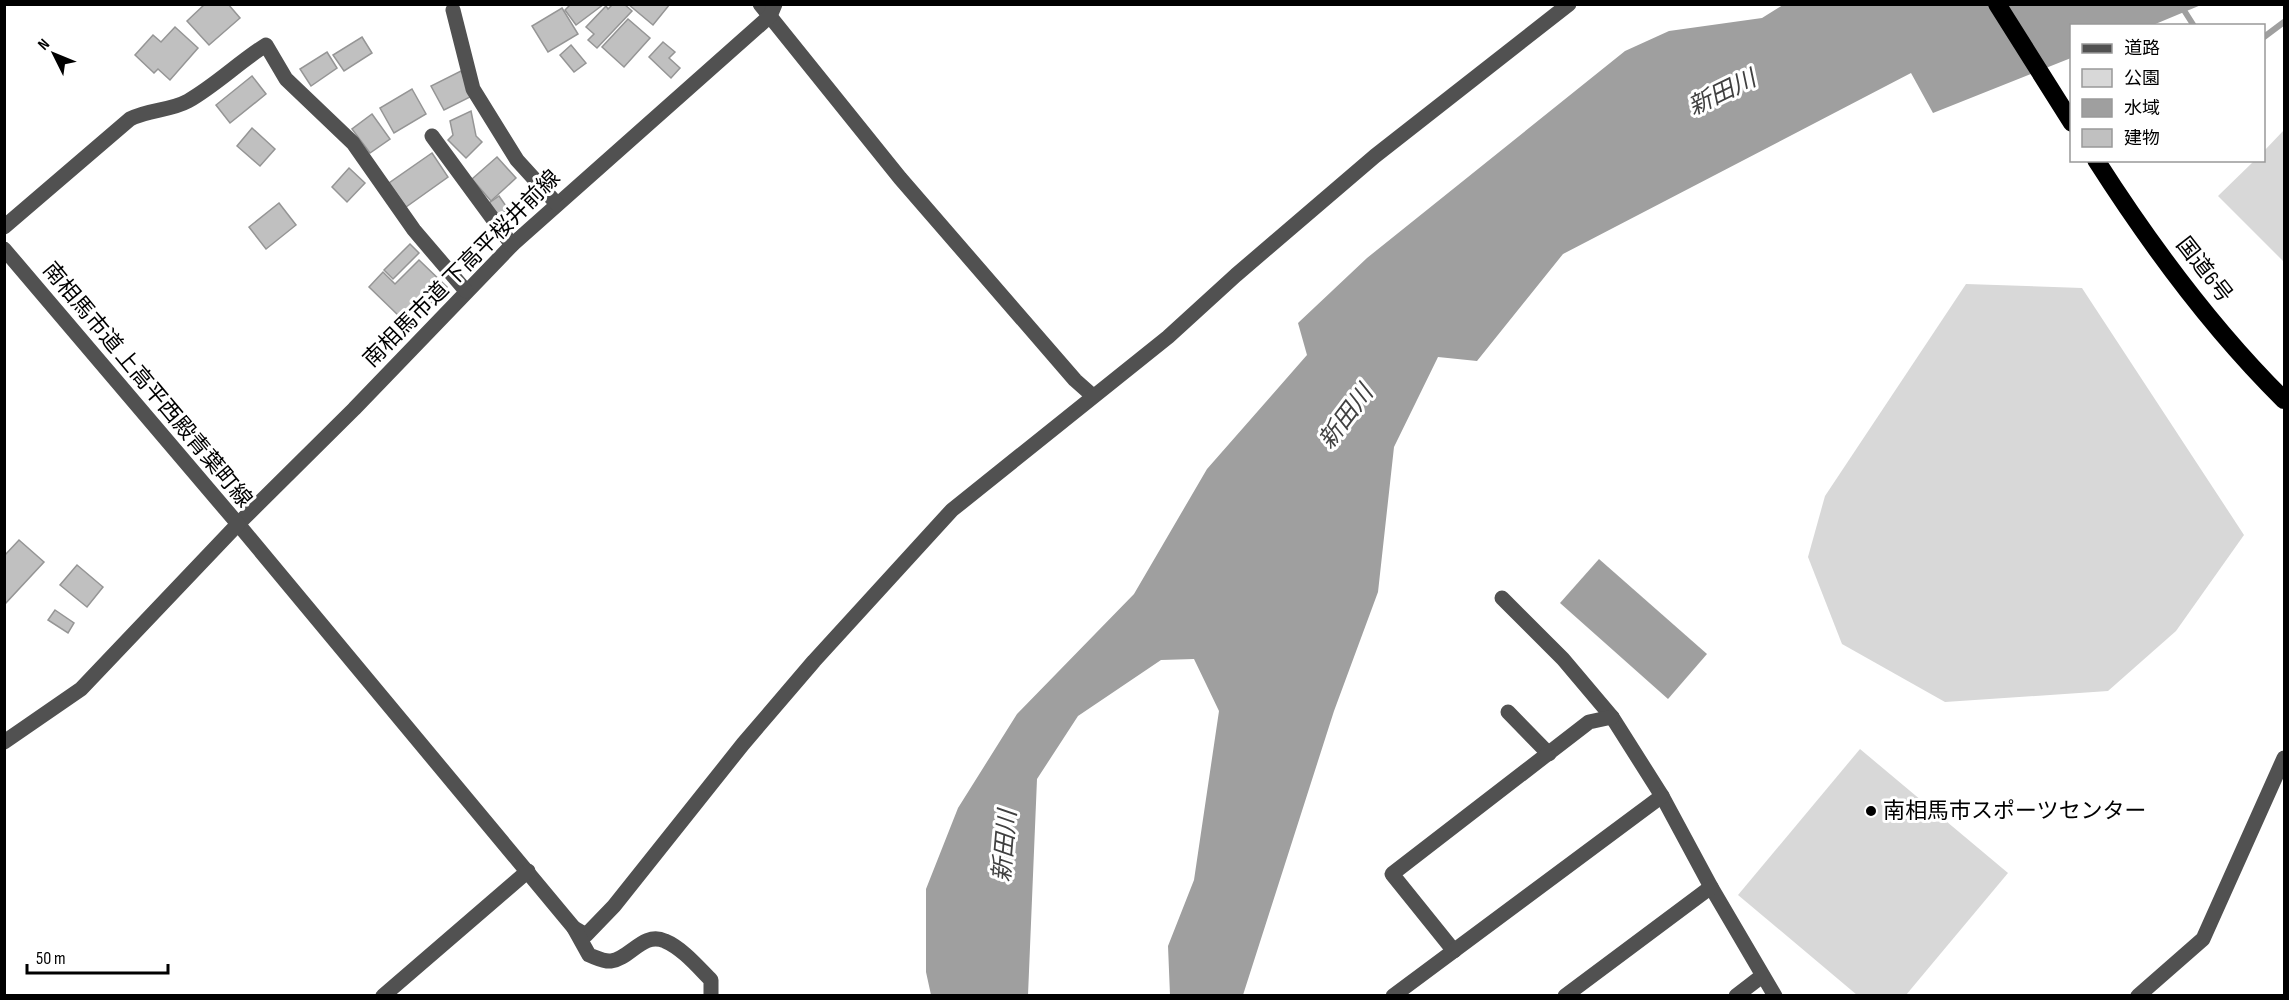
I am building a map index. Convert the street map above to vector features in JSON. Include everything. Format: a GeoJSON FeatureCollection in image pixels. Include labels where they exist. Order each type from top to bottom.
{"type":"FeatureCollection","features":[{"type":"Feature","properties":{"kind":"highway"},"geometry":{"type":"LineString","coordinates":[[1997,4],[2068,117]]}},
{"type":"Feature","properties":{"kind":"highway","name":"国道6号"},"geometry":{"type":"LineString","coordinates":[[2097,162],[2133,216],[2198,303],[2239,353],[2284,400]]}},
{"type":"Feature","properties":{"kind":"street"},"geometry":{"type":"LineString","coordinates":[[574,928],[586,935],[614,906],[807,669],[952,510],[1168,338],[1236,275],[1375,156],[1569,4]]}},
{"type":"Feature","properties":{"kind":"street"},"geometry":{"type":"LineString","coordinates":[[768,8],[900,178],[1075,380],[1093,396]]}},
{"type":"Feature","properties":{"kind":"street","name":"南相馬市道 下高平桜井前線"},"geometry":{"type":"LineString","coordinates":[[238,524],[354,410],[512,245],[768,8]]}},
{"type":"Feature","properties":{"kind":"street"},"geometry":{"type":"LineString","coordinates":[[453,10],[473,89],[517,160],[557,204]]}},
{"type":"Feature","properties":{"kind":"street"},"geometry":{"type":"LineString","coordinates":[[4,227],[130,119],[144,112],[176,107],[191,100],[266,45],[286,79],[353,143],[414,230],[466,291]]}},
{"type":"Feature","properties":{"kind":"street"},"geometry":{"type":"LineString","coordinates":[[432,136],[512,245]]}},
{"type":"Feature","properties":{"kind":"street","name":"南相馬市道 上高平西殿青葉町線"},"geometry":{"type":"LineString","coordinates":[[4,249],[238,524],[81,689],[4,742]]}},
{"type":"Feature","properties":{"kind":"street"},"geometry":{"type":"LineString","coordinates":[[238,524],[528,871],[574,928],[589,955],[608,962],[622,959],[636,946],[651,939],[664,940],[711,980],[711,996]]}},
{"type":"Feature","properties":{"kind":"street"},"geometry":{"type":"LineString","coordinates":[[1502,598],[1563,658],[1612,717],[1662,796],[1774,996]]}},
{"type":"Feature","properties":{"kind":"street"},"geometry":{"type":"LineString","coordinates":[[1508,712],[1549,754]]}},
{"type":"Feature","properties":{"kind":"street"},"geometry":{"type":"LineString","coordinates":[[1454,951],[1392,874],[1589,722],[1612,717]]}},
{"type":"Feature","properties":{"kind":"street"},"geometry":{"type":"LineString","coordinates":[[2138,996],[2203,939],[2284,758]]}},
{"type":"Feature","properties":{"kind":"street"},"geometry":{"type":"LineString","coordinates":[[1393,996],[1662,796]]}},
{"type":"Feature","properties":{"kind":"street"},"geometry":{"type":"LineString","coordinates":[[383,996],[528,871]]}},
{"type":"Feature","properties":{"kind":"street"},"geometry":{"type":"LineString","coordinates":[[1565,996],[1711,887]]}},
{"type":"Feature","properties":{"kind":"street"},"geometry":{"type":"LineString","coordinates":[[1736,996],[1762,976]]}},
{"type":"Feature","properties":{"kind":"green space"},"geometry":{"type":"Polygon","coordinates":[[[2284,130],[2284,262],[2218,196],[2253,162],[2265,162],[2265,150],[2284,130]]]}},
{"type":"Feature","properties":{"kind":"green space"},"geometry":{"type":"Polygon","coordinates":[[[1966,284],[2082,288],[2244,535],[2176,631],[2108,691],[1945,702],[1842,644],[1808,557],[1825,496],[1966,284]]]}},
{"type":"Feature","properties":{"kind":"green space","name":"南相馬市スポーツセンター"},"geometry":{"type":"Polygon","coordinates":[[[1860,749],[2008,873],[1906,995],[1857,995],[1738,895],[1860,749]]]}},
{"type":"Feature","properties":{"kind":"water","name":"新田川"},"geometry":{"type":"Polygon","coordinates":[[[1783,5],[2201,5],[2155,24],[2070,24],[2070,58],[1933,113],[1911,73],[1563,254],[1477,361],[1438,357],[1394,447],[1378,592],[1334,711],[1243,995],[1170,995],[1168,946],[1194,880],[1219,711],[1194,659],[1161,660],[1078,716],[1037,779],[1028,995],[931,995],[926,972],[926,889],[958,808],[1017,714],[1134,594],[1207,469],[1307,355],[1298,323],[1367,258],[1625,51],[1669,31],[1762,18],[1783,5]]]}},
{"type":"Feature","properties":{"kind":"water"},"geometry":{"type":"Polygon","coordinates":[[[1599,559],[1707,654],[1668,699],[1560,603],[1599,559]]]}},
{"type":"Feature","properties":{"kind":"building"},"geometry":{"type":"Polygon","coordinates":[[[205,4],[228,4],[240,18],[209,45],[187,21],[205,4]]]}},
{"type":"Feature","properties":{"kind":"building"},"geometry":{"type":"Polygon","coordinates":[[[571,4],[604,4],[576,25],[565,10],[571,4]]]}},
{"type":"Feature","properties":{"kind":"building"},"geometry":{"type":"Polygon","coordinates":[[[613,4],[624,4],[632,11],[597,48],[588,40],[594,34],[586,27],[606,6],[608,9],[613,4]]]}},
{"type":"Feature","properties":{"kind":"building"},"geometry":{"type":"Polygon","coordinates":[[[628,4],[670,4],[653,25],[628,4]]]}},
{"type":"Feature","properties":{"kind":"building"},"geometry":{"type":"Polygon","coordinates":[[[562,8],[578,34],[548,52],[532,26],[562,8]]]}},
{"type":"Feature","properties":{"kind":"building"},"geometry":{"type":"Polygon","coordinates":[[[628,19],[650,38],[624,67],[602,47],[628,19]]]}},
{"type":"Feature","properties":{"kind":"building"},"geometry":{"type":"Polygon","coordinates":[[[175,27],[198,48],[170,80],[158,69],[154,73],[135,55],[153,35],[161,42],[175,27]]]}},
{"type":"Feature","properties":{"kind":"building"},"geometry":{"type":"Polygon","coordinates":[[[362,37],[372,53],[344,71],[333,55],[362,37]]]}},
{"type":"Feature","properties":{"kind":"building"},"geometry":{"type":"Polygon","coordinates":[[[663,42],[675,52],[669,58],[680,68],[671,78],[649,57],[663,42]]]}},
{"type":"Feature","properties":{"kind":"building"},"geometry":{"type":"Polygon","coordinates":[[[571,45],[586,63],[574,72],[560,55],[571,45]]]}},
{"type":"Feature","properties":{"kind":"building"},"geometry":{"type":"Polygon","coordinates":[[[327,52],[337,68],[311,86],[300,69],[327,52]]]}},
{"type":"Feature","properties":{"kind":"building"},"geometry":{"type":"Polygon","coordinates":[[[461,71],[474,95],[444,110],[431,86],[461,71]]]}},
{"type":"Feature","properties":{"kind":"building"},"geometry":{"type":"Polygon","coordinates":[[[252,76],[266,94],[230,123],[216,105],[252,76]]]}},
{"type":"Feature","properties":{"kind":"building"},"geometry":{"type":"Polygon","coordinates":[[[412,89],[426,114],[394,133],[380,108],[412,89]]]}},
{"type":"Feature","properties":{"kind":"building"},"geometry":{"type":"Polygon","coordinates":[[[471,111],[476,136],[482,142],[466,158],[448,140],[453,135],[450,121],[471,111]]]}},
{"type":"Feature","properties":{"kind":"building"},"geometry":{"type":"Polygon","coordinates":[[[372,114],[390,139],[370,153],[352,129],[372,114]]]}},
{"type":"Feature","properties":{"kind":"building"},"geometry":{"type":"Polygon","coordinates":[[[252,128],[275,149],[260,166],[237,146],[252,128]]]}},
{"type":"Feature","properties":{"kind":"building"},"geometry":{"type":"Polygon","coordinates":[[[432,153],[448,177],[406,207],[389,183],[432,153]]]}},
{"type":"Feature","properties":{"kind":"building"},"geometry":{"type":"Polygon","coordinates":[[[497,157],[516,178],[491,201],[472,179],[497,157]]]}},
{"type":"Feature","properties":{"kind":"building"},"geometry":{"type":"Polygon","coordinates":[[[349,168],[365,183],[347,202],[332,187],[349,168]]]}},
{"type":"Feature","properties":{"kind":"building"},"geometry":{"type":"Polygon","coordinates":[[[499,196],[508,209],[498,216],[489,203],[499,196]]]}},
{"type":"Feature","properties":{"kind":"building"},"geometry":{"type":"Polygon","coordinates":[[[279,203],[296,225],[266,249],[249,227],[279,203]]]}},
{"type":"Feature","properties":{"kind":"building"},"geometry":{"type":"Polygon","coordinates":[[[410,244],[419,253],[393,279],[384,270],[410,244]]]}},
{"type":"Feature","properties":{"kind":"building"},"geometry":{"type":"Polygon","coordinates":[[[419,260],[447,287],[429,305],[421,297],[400,317],[369,287],[383,272],[395,284],[419,260]]]}},
{"type":"Feature","properties":{"kind":"building"},"geometry":{"type":"Polygon","coordinates":[[[19,540],[44,562],[4,605],[4,556],[19,540]]]}},
{"type":"Feature","properties":{"kind":"building"},"geometry":{"type":"Polygon","coordinates":[[[77,565],[103,587],[87,607],[60,585],[77,565]]]}},
{"type":"Feature","properties":{"kind":"building"},"geometry":{"type":"Polygon","coordinates":[[[55,610],[74,623],[68,633],[48,620],[55,610]]]}},
{"type":"Feature","properties":{"kind":"waterway"},"geometry":{"type":"LineString","coordinates":[[2180,4],[2193,24]]}},
{"type":"Feature","properties":{"kind":"waterway"},"geometry":{"type":"LineString","coordinates":[[2265,36],[2284,22]]}},
{"type":"Feature","properties":{"kind":"place","name":"南相馬市スポーツセンター"},"geometry":{"type":"Point","coordinates":[1871,811]}}]}
